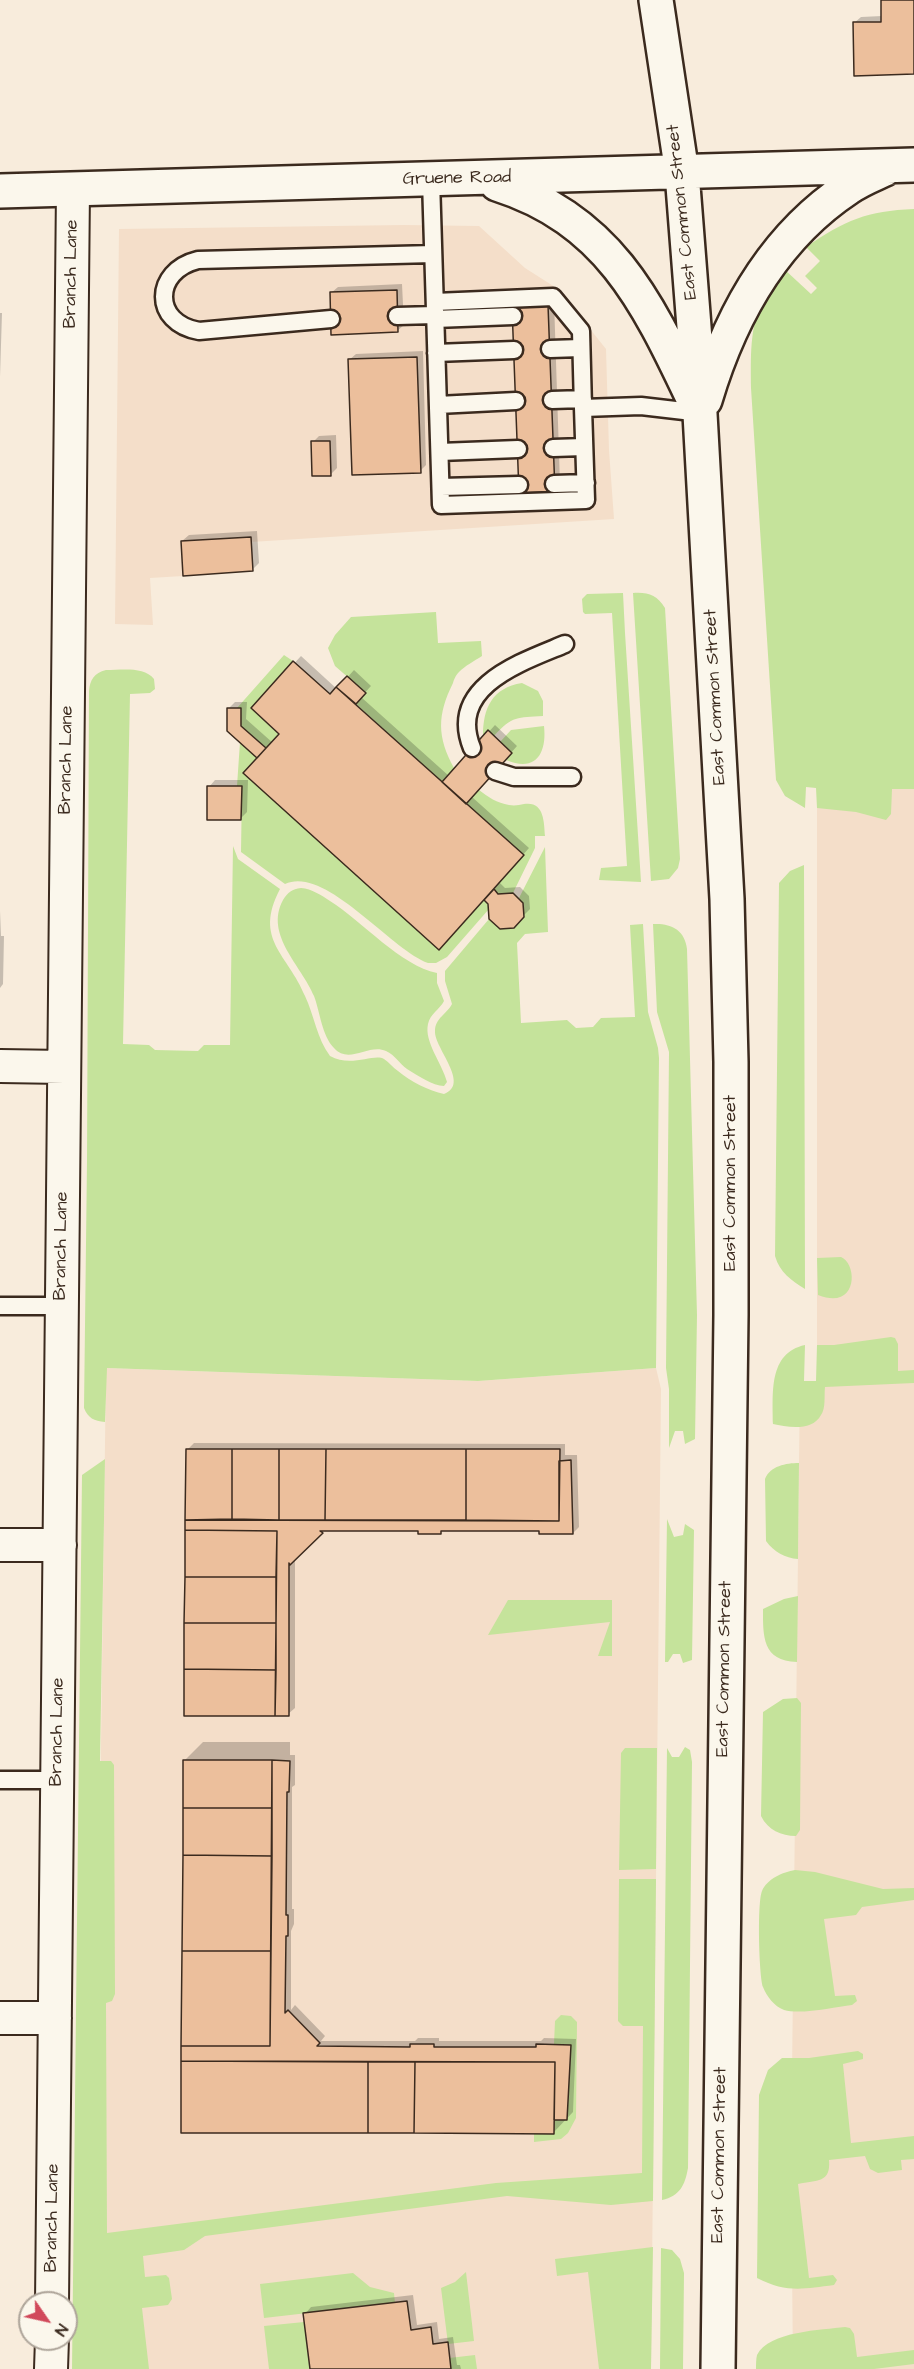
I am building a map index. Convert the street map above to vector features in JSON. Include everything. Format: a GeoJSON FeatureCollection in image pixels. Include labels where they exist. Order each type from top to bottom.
{"type":"FeatureCollection","features":[{"type":"Feature","properties":{"kind":"main road","name":"East Common Street"},"geometry":{"type":"LineString","coordinates":[[656,0],[682,173],[701,413],[727,899],[731,1062],[731,1315],[718,2369]]}},
{"type":"Feature","properties":{"kind":"main road","name":"Gruene Road"},"geometry":{"type":"LineString","coordinates":[[0,191],[903,165]]}},
{"type":"Feature","properties":{"kind":"main road"},"geometry":{"type":"LineString","coordinates":[[701,413],[712,376],[740,311],[782,246],[822,207],[849,187],[903,165]]}},
{"type":"Feature","properties":{"kind":"main road"},"geometry":{"type":"LineString","coordinates":[[481,178],[517,190],[549,206],[588,233],[605,249],[643,300],[663,335],[701,413]]}},
{"type":"Feature","properties":{"kind":"street","name":"Branch Lane"},"geometry":{"type":"LineString","coordinates":[[52,2291],[73,189]]}},
{"type":"Feature","properties":{"kind":"street"},"geometry":{"type":"LineString","coordinates":[[0,1066],[64,1067]]}},
{"type":"Feature","properties":{"kind":"street"},"geometry":{"type":"LineString","coordinates":[[0,1545],[60,1545]]}},
{"type":"Feature","properties":{"kind":"street"},"geometry":{"type":"LineString","coordinates":[[0,2018],[55,2018]]}},
{"type":"Feature","properties":{"kind":"street"},"geometry":{"type":"LineString","coordinates":[[51,2351],[51,2369]]}},
{"type":"Feature","properties":{"kind":"lane"},"geometry":{"type":"LineString","coordinates":[[397,316],[435,312],[553,297],[581,331],[586,500],[441,505],[440,452],[436,353],[435,312],[433,254],[430,180]]}},
{"type":"Feature","properties":{"kind":"lane"},"geometry":{"type":"LineString","coordinates":[[331,319],[200,331],[186,328],[174,321],[166,310],[164,297],[166,283],[174,271],[185,263],[198,260],[433,254]]}},
{"type":"Feature","properties":{"kind":"lane"},"geometry":{"type":"LineString","coordinates":[[435,312],[513,316]]}},
{"type":"Feature","properties":{"kind":"lane"},"geometry":{"type":"LineString","coordinates":[[549,315],[567,314]]}},
{"type":"Feature","properties":{"kind":"lane"},"geometry":{"type":"LineString","coordinates":[[550,349],[581,348]]}},
{"type":"Feature","properties":{"kind":"lane"},"geometry":{"type":"LineString","coordinates":[[436,353],[514,351]]}},
{"type":"Feature","properties":{"kind":"lane"},"geometry":{"type":"LineString","coordinates":[[552,400],[583,404],[642,405],[701,413]]}},
{"type":"Feature","properties":{"kind":"lane"},"geometry":{"type":"LineString","coordinates":[[438,405],[516,401]]}},
{"type":"Feature","properties":{"kind":"lane"},"geometry":{"type":"LineString","coordinates":[[553,448],[584,447]]}},
{"type":"Feature","properties":{"kind":"lane"},"geometry":{"type":"LineString","coordinates":[[440,452],[518,449]]}},
{"type":"Feature","properties":{"kind":"lane"},"geometry":{"type":"LineString","coordinates":[[554,483],[586,483]]}},
{"type":"Feature","properties":{"kind":"lane"},"geometry":{"type":"LineString","coordinates":[[441,488],[519,484]]}},
{"type":"Feature","properties":{"kind":"lane"},"geometry":{"type":"LineString","coordinates":[[472,748],[467,726],[469,711],[482,690],[493,678],[510,667],[565,644]]}},
{"type":"Feature","properties":{"kind":"lane"},"geometry":{"type":"LineString","coordinates":[[495,771],[514,777],[572,777]]}},
{"type":"Feature","properties":{"kind":"lane"},"geometry":{"type":"LineString","coordinates":[[0,1305],[62,1306]]}},
{"type":"Feature","properties":{"kind":"lane"},"geometry":{"type":"LineString","coordinates":[[0,1780],[57,1780]]}},
{"type":"Feature","properties":{"kind":"shaded area"},"geometry":{"type":"Polygon","coordinates":[[[479,226],[525,268],[558,289],[606,349],[614,519],[251,542],[250,537],[181,541],[183,576],[150,578],[153,625],[115,624],[119,229],[479,226]]]}},
{"type":"Feature","properties":{"kind":"shaded area"},"geometry":{"type":"Polygon","coordinates":[[[817,771],[914,772],[914,2369],[793,2369],[791,2160],[800,1381],[817,1381],[817,771]]]}},
{"type":"Feature","properties":{"kind":"shaded area"},"geometry":{"type":"Polygon","coordinates":[[[106,1368],[478,1381],[656,1368],[661,1389],[651,2369],[96,2369],[98,1971],[106,1368]]]}},
{"type":"Feature","properties":{"kind":"green space"},"geometry":{"type":"Polygon","coordinates":[[[914,209],[914,789],[892,789],[891,814],[886,820],[856,812],[817,808],[816,788],[806,787],[805,808],[785,796],[776,780],[751,388],[751,355],[758,310],[784,269],[811,294],[817,288],[805,276],[820,261],[806,247],[833,230],[857,219],[883,212],[914,209]]]}},
{"type":"Feature","properties":{"kind":"green space"},"geometry":{"type":"Polygon","coordinates":[[[623,593],[641,882],[599,880],[601,868],[627,866],[612,613],[585,614],[582,599],[587,594],[623,593]]]}},
{"type":"Feature","properties":{"kind":"green space"},"geometry":{"type":"Polygon","coordinates":[[[633,593],[652,595],[665,608],[680,859],[678,868],[669,879],[651,881],[633,593]]]}},
{"type":"Feature","properties":{"kind":"green space"},"geometry":{"type":"Polygon","coordinates":[[[436,612],[438,643],[481,641],[482,656],[458,673],[444,705],[442,736],[454,768],[442,782],[356,704],[366,693],[335,666],[328,648],[335,635],[351,617],[436,612]]]}},
{"type":"Feature","properties":{"kind":"green space"},"geometry":{"type":"Polygon","coordinates":[[[284,655],[293,661],[251,708],[279,734],[266,748],[241,726],[241,708],[237,708],[284,655]]]}},
{"type":"Feature","properties":{"kind":"green space"},"geometry":{"type":"Polygon","coordinates":[[[106,670],[144,672],[154,679],[155,689],[150,693],[130,694],[123,1044],[149,1045],[155,1050],[198,1051],[204,1045],[230,1045],[233,846],[238,859],[280,889],[270,921],[272,934],[276,946],[298,981],[322,1042],[330,1056],[346,1061],[384,1059],[414,1082],[444,1094],[451,1089],[454,1082],[453,1074],[435,1031],[439,1019],[452,1004],[445,981],[445,971],[489,919],[524,917],[523,903],[519,898],[545,847],[548,932],[525,934],[517,943],[521,1023],[567,1020],[576,1028],[593,1027],[601,1018],[635,1017],[630,925],[643,924],[648,1012],[659,1058],[656,1368],[478,1381],[107,1368],[105,1422],[95,1420],[87,1414],[84,1408],[89,691],[93,678],[106,670]]]}},
{"type":"Feature","properties":{"kind":"green space"},"geometry":{"type":"Polygon","coordinates":[[[522,683],[538,691],[543,701],[543,716],[516,719],[506,724],[494,736],[483,736],[487,708],[491,701],[503,689],[522,683]]]}},
{"type":"Feature","properties":{"kind":"green space"},"geometry":{"type":"Polygon","coordinates":[[[544,726],[544,745],[537,758],[525,764],[506,760],[512,753],[500,742],[511,730],[544,726]]]}},
{"type":"Feature","properties":{"kind":"green space"},"geometry":{"type":"Polygon","coordinates":[[[240,742],[257,758],[244,773],[439,949],[484,900],[489,909],[447,957],[436,963],[428,963],[413,955],[338,897],[319,886],[301,881],[285,884],[241,852],[242,786],[237,786],[240,742]]]}},
{"type":"Feature","properties":{"kind":"green space"},"geometry":{"type":"Polygon","coordinates":[[[479,790],[505,804],[531,804],[542,813],[545,836],[535,836],[535,848],[513,893],[498,894],[494,889],[524,855],[466,804],[479,790]]]}},
{"type":"Feature","properties":{"kind":"green space"},"geometry":{"type":"Polygon","coordinates":[[[804,865],[805,1289],[783,1272],[775,1256],[779,883],[790,871],[804,865]]]}},
{"type":"Feature","properties":{"kind":"green space"},"geometry":{"type":"Polygon","coordinates":[[[301,888],[313,891],[330,901],[410,962],[437,973],[437,983],[444,1001],[431,1017],[427,1031],[445,1075],[447,1082],[444,1086],[415,1074],[386,1051],[380,1049],[346,1055],[340,1053],[330,1043],[314,996],[287,950],[278,926],[278,913],[283,900],[290,891],[301,888]]]}},
{"type":"Feature","properties":{"kind":"green space"},"geometry":{"type":"Polygon","coordinates":[[[653,924],[671,926],[676,929],[686,942],[687,949],[697,1315],[695,1439],[685,1444],[683,1431],[675,1431],[669,1448],[669,1389],[666,1368],[669,1052],[657,1012],[653,924]]]}},
{"type":"Feature","properties":{"kind":"green space"},"geometry":{"type":"Polygon","coordinates":[[[841,1257],[847,1261],[852,1276],[847,1292],[841,1297],[831,1298],[818,1295],[817,1258],[841,1257]]]}},
{"type":"Feature","properties":{"kind":"green space"},"geometry":{"type":"Polygon","coordinates":[[[895,1338],[898,1344],[898,1371],[914,1370],[914,1383],[825,1387],[824,1409],[812,1424],[799,1427],[773,1424],[775,1376],[784,1356],[793,1349],[805,1345],[804,1381],[816,1381],[817,1345],[834,1345],[895,1338]]]}},
{"type":"Feature","properties":{"kind":"green space"},"geometry":{"type":"Polygon","coordinates":[[[105,1459],[100,1761],[111,1761],[114,1765],[115,1994],[112,2001],[106,2003],[107,2233],[496,2183],[642,2173],[643,2026],[623,2026],[618,2021],[619,1879],[656,1879],[653,2201],[611,2205],[507,2196],[205,2236],[184,2250],[143,2256],[145,2277],[166,2275],[169,2278],[172,2299],[168,2305],[142,2308],[149,2369],[72,2369],[72,2351],[78,2351],[78,2291],[73,2291],[82,1475],[105,1459]]]}},
{"type":"Feature","properties":{"kind":"green space"},"geometry":{"type":"Polygon","coordinates":[[[799,1463],[798,1559],[780,1554],[766,1541],[765,1479],[775,1468],[799,1463]]]}},
{"type":"Feature","properties":{"kind":"green space"},"geometry":{"type":"Polygon","coordinates":[[[667,1519],[674,1537],[683,1535],[685,1524],[694,1530],[692,1660],[683,1663],[680,1654],[673,1654],[668,1662],[665,1662],[667,1519]]]}},
{"type":"Feature","properties":{"kind":"green space"},"geometry":{"type":"Polygon","coordinates":[[[798,1596],[797,1662],[785,1661],[771,1652],[767,1645],[763,1629],[763,1609],[784,1599],[798,1596]]]}},
{"type":"Feature","properties":{"kind":"green space"},"geometry":{"type":"Polygon","coordinates":[[[508,1600],[612,1600],[612,1656],[598,1656],[610,1622],[488,1635],[508,1600]]]}},
{"type":"Feature","properties":{"kind":"green space"},"geometry":{"type":"Polygon","coordinates":[[[797,1698],[801,1703],[800,1830],[796,1836],[776,1831],[767,1825],[761,1816],[763,1712],[783,1699],[797,1698]]]}},
{"type":"Feature","properties":{"kind":"green space"},"geometry":{"type":"Polygon","coordinates":[[[685,1747],[690,1750],[692,1762],[688,2168],[681,2189],[673,2196],[662,2200],[667,1748],[672,1757],[679,1757],[685,1747]]]}},
{"type":"Feature","properties":{"kind":"green space"},"geometry":{"type":"Polygon","coordinates":[[[625,1748],[657,1748],[656,1869],[619,1870],[621,1753],[625,1748]]]}},
{"type":"Feature","properties":{"kind":"green space"},"geometry":{"type":"Polygon","coordinates":[[[795,1870],[815,1872],[883,1889],[914,1888],[914,1900],[862,1907],[856,1915],[824,1919],[835,1996],[855,1995],[857,2001],[852,2005],[808,2011],[784,2010],[771,2001],[763,1987],[760,1969],[760,1898],[768,1883],[785,1872],[795,1870]]]}},
{"type":"Feature","properties":{"kind":"green space"},"geometry":{"type":"Polygon","coordinates":[[[561,2015],[571,2016],[577,2022],[576,2118],[568,2133],[561,2139],[534,2142],[534,2133],[554,2133],[554,2120],[567,2120],[571,2045],[554,2044],[555,2021],[561,2015]]]}},
{"type":"Feature","properties":{"kind":"green space"},"geometry":{"type":"Polygon","coordinates":[[[858,2051],[863,2054],[863,2059],[843,2064],[851,2143],[914,2136],[914,2159],[901,2160],[902,2170],[878,2173],[870,2169],[865,2156],[829,2160],[828,2173],[825,2177],[817,2181],[798,2184],[809,2278],[833,2275],[837,2280],[834,2285],[804,2288],[786,2288],[767,2283],[757,2278],[759,2095],[768,2070],[782,2058],[809,2058],[858,2051]]]}},
{"type":"Feature","properties":{"kind":"green space"},"geometry":{"type":"Polygon","coordinates":[[[653,2247],[651,2369],[599,2369],[588,2272],[557,2276],[555,2259],[653,2247]]]}},
{"type":"Feature","properties":{"kind":"green space"},"geometry":{"type":"Polygon","coordinates":[[[661,2248],[672,2250],[680,2259],[684,2273],[683,2369],[660,2369],[661,2248]]]}},
{"type":"Feature","properties":{"kind":"green space"},"geometry":{"type":"Polygon","coordinates":[[[466,2272],[474,2341],[448,2344],[441,2288],[455,2282],[466,2272]]]}},
{"type":"Feature","properties":{"kind":"green space"},"geometry":{"type":"Polygon","coordinates":[[[353,2273],[370,2287],[394,2293],[395,2303],[264,2318],[260,2284],[353,2273]]]}},
{"type":"Feature","properties":{"kind":"green space"},"geometry":{"type":"Polygon","coordinates":[[[304,2322],[310,2369],[269,2369],[264,2326],[304,2322]]]}},
{"type":"Feature","properties":{"kind":"green space"},"geometry":{"type":"Polygon","coordinates":[[[850,2328],[854,2334],[857,2357],[914,2350],[914,2364],[874,2369],[756,2369],[757,2355],[763,2347],[773,2341],[797,2333],[850,2328]]]}},
{"type":"Feature","properties":{"kind":"green space"},"geometry":{"type":"Polygon","coordinates":[[[475,2355],[477,2369],[451,2369],[449,2358],[475,2355]]]}},
{"type":"Feature","properties":{"kind":"building"},"geometry":{"type":"Polygon","coordinates":[[[881,0],[914,0],[914,74],[854,76],[853,22],[881,22],[881,0]]]}},
{"type":"Feature","properties":{"kind":"building"},"geometry":{"type":"Polygon","coordinates":[[[397,290],[398,332],[331,335],[330,292],[397,290]]]}},
{"type":"Feature","properties":{"kind":"building"},"geometry":{"type":"Polygon","coordinates":[[[548,305],[555,492],[519,493],[512,307],[548,305]]]}},
{"type":"Feature","properties":{"kind":"building"},"geometry":{"type":"Polygon","coordinates":[[[417,357],[421,473],[352,475],[348,359],[417,357]]]}},
{"type":"Feature","properties":{"kind":"building"},"geometry":{"type":"Polygon","coordinates":[[[311,441],[330,441],[331,476],[312,476],[311,441]]]}},
{"type":"Feature","properties":{"kind":"building"},"geometry":{"type":"Polygon","coordinates":[[[251,537],[253,571],[183,576],[181,541],[251,537]]]}},
{"type":"Feature","properties":{"kind":"building"},"geometry":{"type":"Polygon","coordinates":[[[293,661],[330,694],[336,687],[524,855],[439,950],[243,773],[279,734],[251,708],[293,661]]]}},
{"type":"Feature","properties":{"kind":"building"},"geometry":{"type":"Polygon","coordinates":[[[347,676],[366,693],[356,704],[336,687],[347,676]]]}},
{"type":"Feature","properties":{"kind":"building"},"geometry":{"type":"Polygon","coordinates":[[[227,708],[241,708],[241,726],[266,748],[257,758],[227,731],[227,708]]]}},
{"type":"Feature","properties":{"kind":"building"},"geometry":{"type":"Polygon","coordinates":[[[488,730],[512,753],[466,804],[442,782],[488,730]]]}},
{"type":"Feature","properties":{"kind":"building"},"geometry":{"type":"Polygon","coordinates":[[[207,786],[242,786],[241,820],[207,820],[207,786]]]}},
{"type":"Feature","properties":{"kind":"building"},"geometry":{"type":"Polygon","coordinates":[[[494,889],[498,894],[513,893],[523,903],[524,917],[514,928],[500,929],[489,919],[488,904],[484,900],[494,889]]]}},
{"type":"Feature","properties":{"kind":"building"},"geometry":{"type":"Polygon","coordinates":[[[186,1449],[232,1449],[232,1519],[185,1520],[186,1449]]]}},
{"type":"Feature","properties":{"kind":"building"},"geometry":{"type":"Polygon","coordinates":[[[232,1449],[279,1449],[279,1520],[232,1519],[232,1449]]]}},
{"type":"Feature","properties":{"kind":"building"},"geometry":{"type":"Polygon","coordinates":[[[279,1449],[326,1449],[325,1520],[279,1520],[279,1449]]]}},
{"type":"Feature","properties":{"kind":"building"},"geometry":{"type":"Polygon","coordinates":[[[326,1449],[466,1449],[466,1520],[325,1520],[326,1449]]]}},
{"type":"Feature","properties":{"kind":"building"},"geometry":{"type":"Polygon","coordinates":[[[466,1449],[560,1449],[559,1521],[466,1520],[466,1449]]]}},
{"type":"Feature","properties":{"kind":"building"},"geometry":{"type":"Polygon","coordinates":[[[571,1460],[573,1534],[539,1534],[539,1531],[441,1531],[441,1534],[418,1534],[418,1531],[320,1531],[323,1533],[290,1565],[289,1563],[289,1716],[275,1716],[277,1531],[185,1530],[185,1520],[559,1521],[559,1461],[571,1460]]]}},
{"type":"Feature","properties":{"kind":"building"},"geometry":{"type":"Polygon","coordinates":[[[185,1530],[277,1531],[276,1577],[185,1577],[185,1530]]]}},
{"type":"Feature","properties":{"kind":"building"},"geometry":{"type":"Polygon","coordinates":[[[185,1577],[276,1577],[276,1623],[184,1623],[185,1577]]]}},
{"type":"Feature","properties":{"kind":"building"},"geometry":{"type":"Polygon","coordinates":[[[184,1623],[276,1623],[276,1670],[184,1669],[184,1623]]]}},
{"type":"Feature","properties":{"kind":"building"},"geometry":{"type":"Polygon","coordinates":[[[184,1669],[276,1670],[275,1716],[184,1716],[184,1669]]]}},
{"type":"Feature","properties":{"kind":"building"},"geometry":{"type":"Polygon","coordinates":[[[183,1760],[272,1760],[272,1808],[183,1808],[183,1760]]]}},
{"type":"Feature","properties":{"kind":"building"},"geometry":{"type":"Polygon","coordinates":[[[272,1760],[290,1761],[289,1792],[287,1792],[286,1915],[288,1915],[288,1936],[286,1936],[285,2013],[288,2010],[320,2043],[317,2046],[410,2047],[410,2044],[434,2044],[434,2047],[536,2047],[536,2044],[571,2045],[567,2120],[554,2120],[555,2062],[181,2061],[181,2046],[270,2046],[272,1760]]]}},
{"type":"Feature","properties":{"kind":"building"},"geometry":{"type":"Polygon","coordinates":[[[183,1808],[272,1808],[272,1856],[183,1855],[183,1808]]]}},
{"type":"Feature","properties":{"kind":"building"},"geometry":{"type":"Polygon","coordinates":[[[183,1855],[272,1856],[271,1951],[182,1951],[183,1855]]]}},
{"type":"Feature","properties":{"kind":"building"},"geometry":{"type":"Polygon","coordinates":[[[182,1951],[271,1951],[270,2046],[181,2046],[182,1951]]]}},
{"type":"Feature","properties":{"kind":"building"},"geometry":{"type":"Polygon","coordinates":[[[181,2061],[368,2062],[368,2133],[181,2133],[181,2061]]]}},
{"type":"Feature","properties":{"kind":"building"},"geometry":{"type":"Polygon","coordinates":[[[368,2062],[415,2062],[414,2133],[368,2133],[368,2062]]]}},
{"type":"Feature","properties":{"kind":"building"},"geometry":{"type":"Polygon","coordinates":[[[415,2062],[555,2062],[554,2134],[414,2133],[415,2062]]]}},
{"type":"Feature","properties":{"kind":"building"},"geometry":{"type":"Polygon","coordinates":[[[407,2301],[411,2330],[431,2327],[433,2344],[448,2342],[451,2369],[310,2369],[303,2313],[407,2301]]]}}]}
